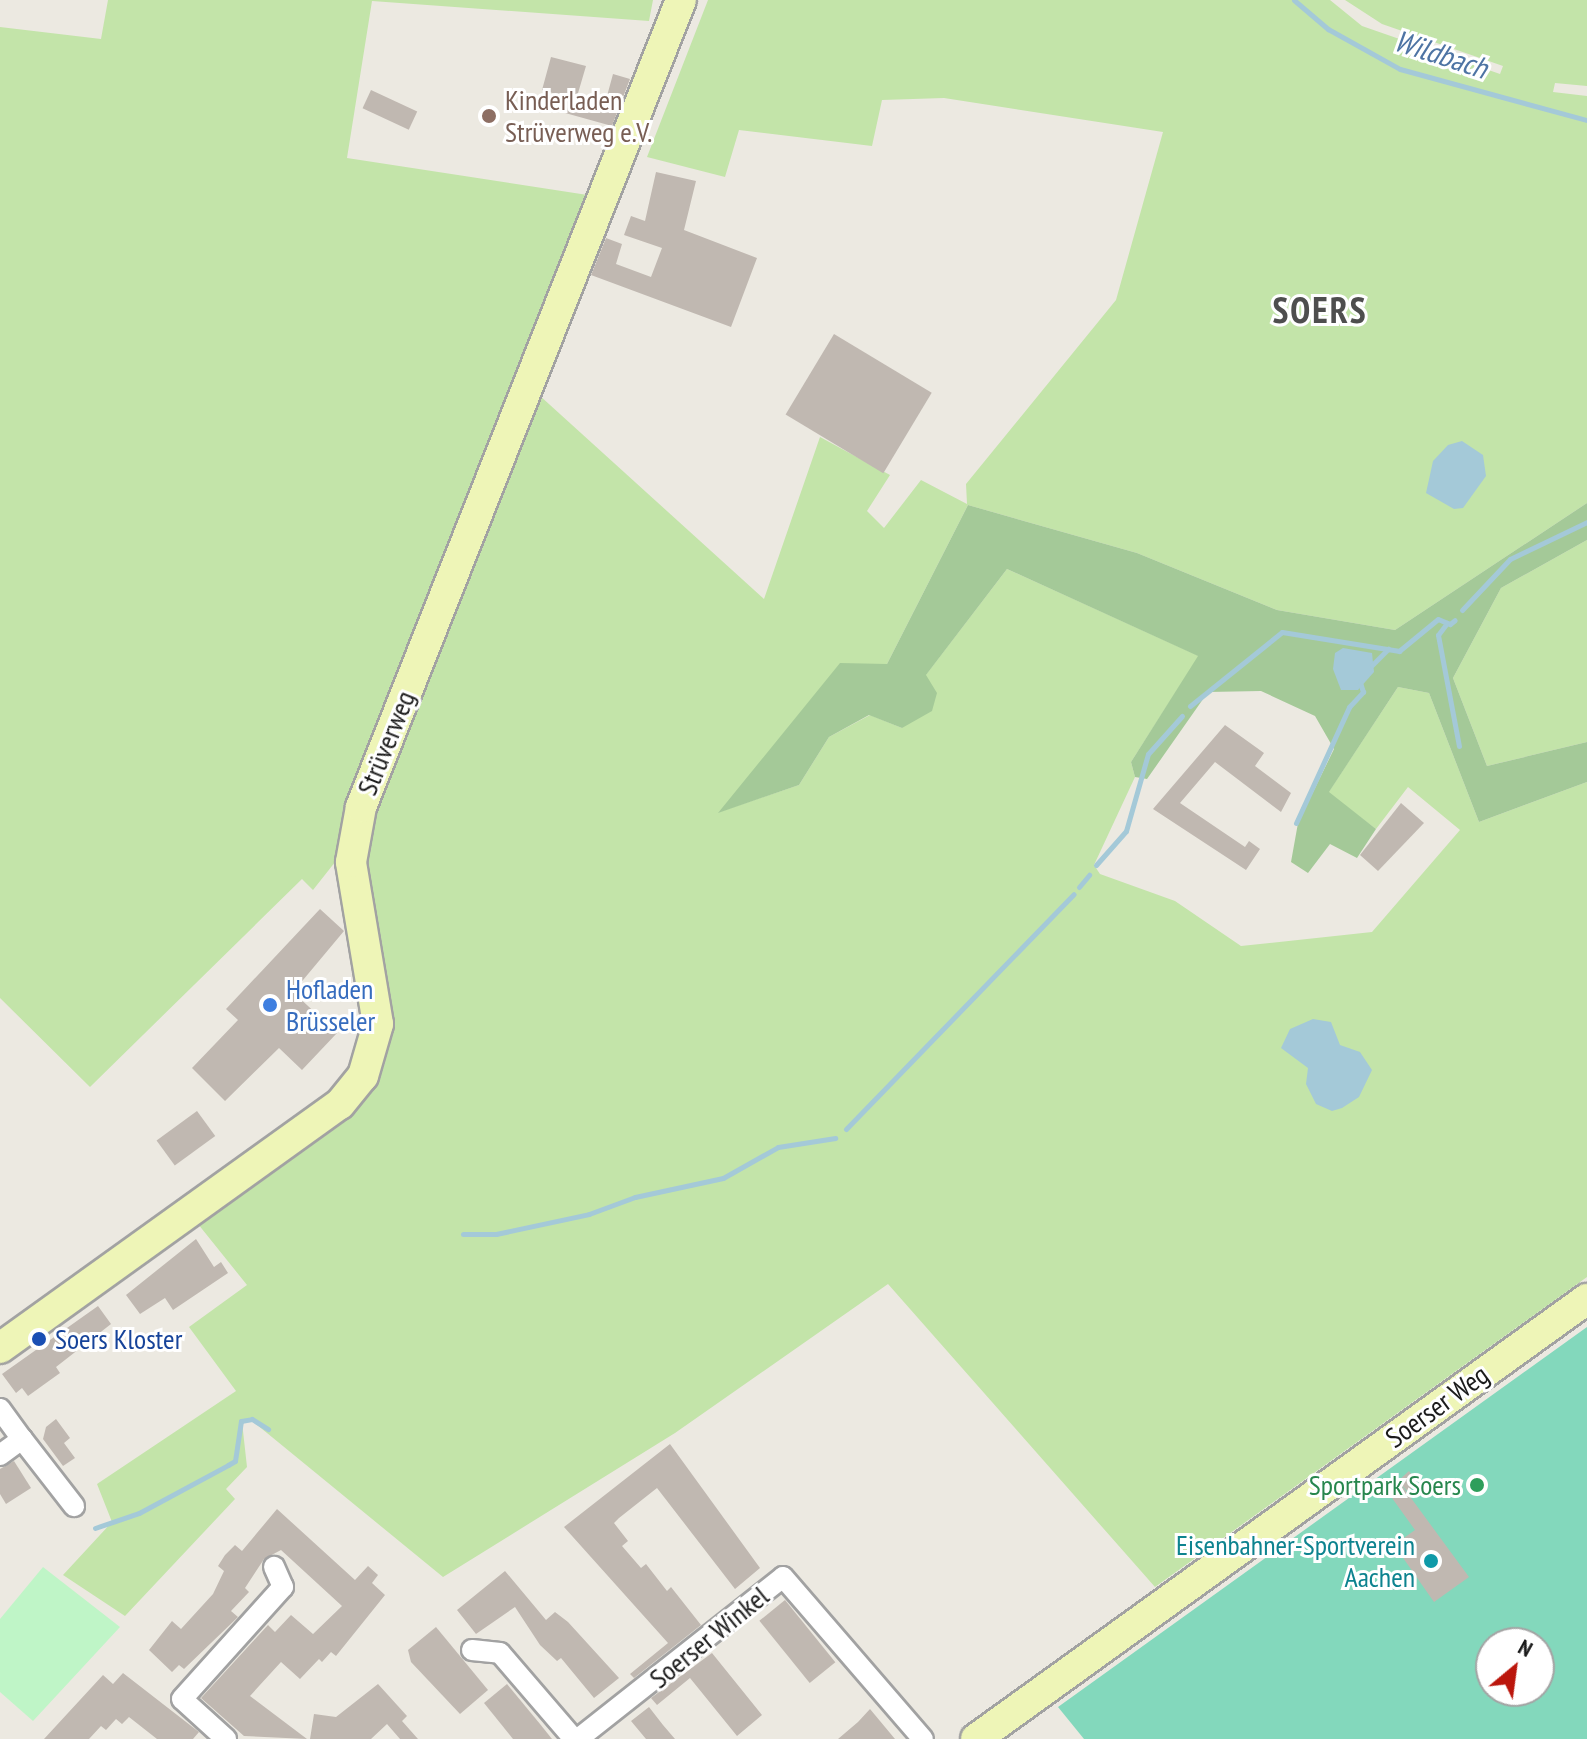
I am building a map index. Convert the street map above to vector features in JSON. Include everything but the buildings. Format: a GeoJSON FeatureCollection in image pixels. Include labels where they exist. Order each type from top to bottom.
{"type":"FeatureCollection","features":[{"type":"Feature","properties":{"kind":"street","name":"Strüverweg"},"geometry":{"type":"LineString","coordinates":[[0,1348],[340,1104],[363,1076],[378,1016],[351,862],[361,807],[681,0]]}},
{"type":"Feature","properties":{"kind":"street","name":"Soerser Weg"},"geometry":{"type":"LineString","coordinates":[[976,1739],[1587,1299]]}},
{"type":"Feature","properties":{"kind":"street"},"geometry":{"type":"LineString","coordinates":[[0,1409],[74,1506]]}},
{"type":"Feature","properties":{"kind":"street"},"geometry":{"type":"LineString","coordinates":[[0,1455],[22,1439]]}},
{"type":"Feature","properties":{"kind":"street"},"geometry":{"type":"LineString","coordinates":[[226,1739],[182,1699],[283,1587],[274,1567]]}},
{"type":"Feature","properties":{"kind":"street","name":"Soerser Winkel"},"geometry":{"type":"LineString","coordinates":[[472,1650],[500,1653],[576,1739],[783,1577],[923,1739]]}},
{"type":"Feature","properties":{"kind":"green space"},"geometry":{"type":"Polygon","coordinates":[[[108,0],[653,0],[649,21],[372,1],[347,158],[594,196],[343,852],[313,890],[302,879],[90,1087],[0,998],[0,27],[101,39],[108,0]]]}},
{"type":"Feature","properties":{"kind":"green space"},"geometry":{"type":"Polygon","coordinates":[[[708,0],[1330,0],[1362,26],[1500,74],[1503,66],[1382,24],[1345,0],[1587,0],[1587,86],[1555,83],[1553,92],[1587,96],[1587,503],[1395,630],[1277,610],[1137,553],[968,505],[887,664],[719,812],[799,785],[829,737],[870,715],[902,728],[925,676],[1007,569],[1199,656],[1131,762],[1135,777],[1094,865],[1100,874],[1175,901],[1241,946],[1372,932],[1460,830],[1408,787],[1376,829],[1328,793],[1398,687],[1429,693],[1479,822],[1587,782],[1587,1277],[1155,1587],[888,1284],[675,1433],[443,1577],[252,1421],[242,1422],[247,1467],[226,1489],[235,1499],[125,1616],[63,1575],[112,1522],[97,1484],[236,1391],[189,1327],[247,1285],[198,1224],[377,1079],[384,1066],[391,1006],[366,884],[370,814],[539,395],[764,599],[820,437],[890,475],[867,511],[884,528],[921,480],[967,504],[966,484],[1116,300],[1163,132],[944,98],[882,100],[872,146],[739,130],[725,177],[647,157],[708,0]]]}},
{"type":"Feature","properties":{"kind":"green space"},"geometry":{"type":"Polygon","coordinates":[[[1587,503],[1587,540],[1501,588],[1453,678],[1487,766],[1587,742],[1587,782],[1479,822],[1429,693],[1398,687],[1329,792],[1376,829],[1357,858],[1330,844],[1308,873],[1291,862],[1298,823],[1334,749],[1315,716],[1261,691],[1208,692],[1147,779],[1135,777],[1131,762],[1198,656],[1007,569],[926,675],[937,693],[932,711],[902,728],[869,715],[829,737],[799,785],[718,813],[840,663],[887,664],[968,505],[1137,553],[1277,610],[1395,630],[1587,503]]]}},
{"type":"Feature","properties":{"kind":"green space"},"geometry":{"type":"Polygon","coordinates":[[[1587,540],[1587,742],[1487,766],[1453,678],[1501,588],[1587,540]]]}},
{"type":"Feature","properties":{"kind":"green space","name":"Sportpark Soers"},"geometry":{"type":"Polygon","coordinates":[[[1587,1327],[1587,1739],[1084,1739],[1058,1707],[1587,1327]]]}},
{"type":"Feature","properties":{"kind":"green space"},"geometry":{"type":"Polygon","coordinates":[[[43,1567],[120,1627],[33,1721],[0,1692],[0,1619],[43,1567]]]}},
{"type":"Feature","properties":{"kind":"water"},"geometry":{"type":"Polygon","coordinates":[[[1462,441],[1483,455],[1486,476],[1463,508],[1454,509],[1426,493],[1433,461],[1448,445],[1462,441]]]}},
{"type":"Feature","properties":{"kind":"water"},"geometry":{"type":"Polygon","coordinates":[[[1343,648],[1372,653],[1374,672],[1358,690],[1341,690],[1333,669],[1335,653],[1343,648]]]}},
{"type":"Feature","properties":{"kind":"water"},"geometry":{"type":"Polygon","coordinates":[[[1313,1019],[1331,1022],[1340,1045],[1360,1052],[1372,1070],[1359,1097],[1332,1111],[1316,1104],[1306,1084],[1308,1068],[1281,1048],[1290,1029],[1313,1019]]]}},
{"type":"Feature","properties":{"kind":"waterway","name":"Wildbach"},"geometry":{"type":"LineString","coordinates":[[1294,0],[1328,29],[1400,69],[1587,120]]}},
{"type":"Feature","properties":{"kind":"waterway"},"geometry":{"type":"LineString","coordinates":[[1462,610],[1510,559],[1587,522]]}},
{"type":"Feature","properties":{"kind":"waterway"},"geometry":{"type":"LineString","coordinates":[[1190,706],[1282,632],[1399,651],[1438,619],[1450,624],[1455,620]]}},
{"type":"Feature","properties":{"kind":"waterway"},"geometry":{"type":"LineString","coordinates":[[1447,623],[1438,635],[1459,746]]}},
{"type":"Feature","properties":{"kind":"waterway"},"geometry":{"type":"LineString","coordinates":[[1372,665],[1388,649]]}},
{"type":"Feature","properties":{"kind":"waterway"},"geometry":{"type":"LineString","coordinates":[[1296,823],[1349,707],[1363,692],[1360,682]]}},
{"type":"Feature","properties":{"kind":"waterway"},"geometry":{"type":"LineString","coordinates":[[1096,865],[1126,831],[1148,754],[1182,716]]}},
{"type":"Feature","properties":{"kind":"waterway"},"geometry":{"type":"LineString","coordinates":[[1079,887],[1089,875]]}},
{"type":"Feature","properties":{"kind":"waterway"},"geometry":{"type":"LineString","coordinates":[[846,1129],[1074,894]]}},
{"type":"Feature","properties":{"kind":"waterway"},"geometry":{"type":"LineString","coordinates":[[463,1234],[496,1234],[589,1214],[635,1197],[723,1178],[778,1147],[835,1138]]}},
{"type":"Feature","properties":{"kind":"waterway"},"geometry":{"type":"LineString","coordinates":[[95,1528],[139,1513],[235,1461],[241,1421],[252,1419],[268,1429]]}},
{"type":"Feature","properties":{"kind":"place","name":"Kinderladen Strüverweg e.V."},"geometry":{"type":"Point","coordinates":[489,116]}},
{"type":"Feature","properties":{"kind":"place","name":"Hofladen Brüsseler"},"geometry":{"type":"Point","coordinates":[270,1005]}},
{"type":"Feature","properties":{"kind":"place","name":"Soers Kloster"},"geometry":{"type":"Point","coordinates":[39,1339]}},
{"type":"Feature","properties":{"kind":"place","name":"Sportpark Soers"},"geometry":{"type":"Point","coordinates":[1477,1485]}},
{"type":"Feature","properties":{"kind":"place","name":"Eisenbahner-Sportverein Aachen"},"geometry":{"type":"Point","coordinates":[1431,1561]}},
{"type":"Feature","properties":{"kind":"district","name":"SOERS"},"geometry":{"type":"Point","coordinates":[1320,310]}}]}
